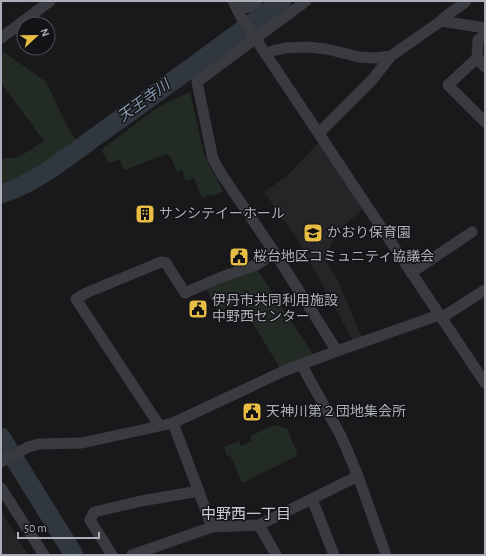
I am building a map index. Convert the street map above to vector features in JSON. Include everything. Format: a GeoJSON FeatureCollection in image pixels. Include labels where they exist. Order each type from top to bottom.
{"type":"FeatureCollection","features":[{"type":"Feature","properties":{"kind":"street"},"geometry":{"type":"LineString","coordinates":[[1,38],[50,1]]}},
{"type":"Feature","properties":{"kind":"street"},"geometry":{"type":"LineString","coordinates":[[257,1],[249,7],[238,7],[255,37],[440,317],[461,346],[481,369],[485,383]]}},
{"type":"Feature","properties":{"kind":"street"},"geometry":{"type":"LineString","coordinates":[[306,1],[255,37],[197,82],[213,159],[337,350]]}},
{"type":"Feature","properties":{"kind":"street"},"geometry":{"type":"LineString","coordinates":[[319,134],[372,80],[391,56],[441,21],[445,15],[466,1]]}},
{"type":"Feature","properties":{"kind":"street"},"geometry":{"type":"LineString","coordinates":[[441,21],[485,28]]}},
{"type":"Feature","properties":{"kind":"street"},"geometry":{"type":"LineString","coordinates":[[485,35],[478,40],[476,58],[448,85],[485,122]]}},
{"type":"Feature","properties":{"kind":"street"},"geometry":{"type":"LineString","coordinates":[[267,55],[272,51],[285,48],[306,47],[327,49],[359,57],[375,58],[391,56]]}},
{"type":"Feature","properties":{"kind":"street"},"geometry":{"type":"LineString","coordinates":[[476,58],[485,67]]}},
{"type":"Feature","properties":{"kind":"street"},"geometry":{"type":"LineString","coordinates":[[411,274],[460,244],[472,232]]}},
{"type":"Feature","properties":{"kind":"street"},"geometry":{"type":"LineString","coordinates":[[159,425],[76,299],[86,293],[161,262],[166,263],[185,293],[219,278],[256,265],[274,253]]}},
{"type":"Feature","properties":{"kind":"street"},"geometry":{"type":"LineString","coordinates":[[1,462],[28,447],[39,444],[82,443],[173,423],[302,364],[337,350],[440,317],[482,295]]}},
{"type":"Feature","properties":{"kind":"street"},"geometry":{"type":"LineString","coordinates":[[302,364],[341,436],[358,476],[386,555]]}},
{"type":"Feature","properties":{"kind":"street"},"geometry":{"type":"LineString","coordinates":[[173,423],[212,527]]}},
{"type":"Feature","properties":{"kind":"street"},"geometry":{"type":"LineString","coordinates":[[132,555],[212,527],[259,525],[358,476]]}},
{"type":"Feature","properties":{"kind":"street"},"geometry":{"type":"LineString","coordinates":[[1,488],[44,555]]}},
{"type":"Feature","properties":{"kind":"street"},"geometry":{"type":"LineString","coordinates":[[112,555],[90,520],[94,512],[156,498],[199,492]]}},
{"type":"Feature","properties":{"kind":"street"},"geometry":{"type":"LineString","coordinates":[[312,499],[334,555]]}},
{"type":"Feature","properties":{"kind":"street"},"geometry":{"type":"LineString","coordinates":[[259,525],[276,555]]}},
{"type":"Feature","properties":{"kind":"shaded area"},"geometry":{"type":"Polygon","coordinates":[[[1,50],[46,82],[67,126],[77,141],[32,174],[1,190],[1,159],[19,157],[44,141],[1,83],[1,50]]]}},
{"type":"Feature","properties":{"kind":"shaded area"},"geometry":{"type":"Polygon","coordinates":[[[190,92],[204,154],[223,191],[212,197],[211,194],[202,198],[194,178],[186,181],[182,170],[177,172],[171,158],[167,154],[124,170],[120,160],[109,163],[101,150],[158,107],[190,92]]]}},
{"type":"Feature","properties":{"kind":"shaded area"},"geometry":{"type":"Polygon","coordinates":[[[319,142],[363,209],[336,233],[325,259],[339,283],[362,338],[353,341],[297,239],[264,192],[287,176],[319,142]]]}},
{"type":"Feature","properties":{"kind":"shaded area"},"geometry":{"type":"Polygon","coordinates":[[[256,268],[313,354],[280,368],[240,302],[218,312],[206,288],[256,268]]]}},
{"type":"Feature","properties":{"kind":"shaded area"},"geometry":{"type":"Polygon","coordinates":[[[275,425],[287,429],[297,456],[242,483],[230,455],[227,456],[224,447],[239,441],[241,446],[252,441],[250,436],[275,425]]]}},
{"type":"Feature","properties":{"kind":"shaded area"},"geometry":{"type":"Polygon","coordinates":[[[1,511],[28,555],[1,555],[1,511]]]}},
{"type":"Feature","properties":{"kind":"waterway","name":"天王寺川"},"geometry":{"type":"LineString","coordinates":[[1,194],[28,183],[53,167],[282,1]]}},
{"type":"Feature","properties":{"kind":"waterway"},"geometry":{"type":"LineString","coordinates":[[1,437],[74,555]]}},
{"type":"Feature","properties":{"kind":"place","name":"サンシテイーホール"},"geometry":{"type":"Point","coordinates":[145,214]}},
{"type":"Feature","properties":{"kind":"place","name":"かおり保育園"},"geometry":{"type":"Point","coordinates":[313,233]}},
{"type":"Feature","properties":{"kind":"place","name":"桜台地区コミュニティ協議会"},"geometry":{"type":"Point","coordinates":[239,257]}},
{"type":"Feature","properties":{"kind":"place","name":"伊丹市共同利用施設 中野西センター"},"geometry":{"type":"Point","coordinates":[198,309]}},
{"type":"Feature","properties":{"kind":"place","name":"天神川第２団地集会所"},"geometry":{"type":"Point","coordinates":[252,412]}},
{"type":"Feature","properties":{"kind":"district","name":"中野西一丁目"},"geometry":{"type":"Point","coordinates":[246,514]}}]}
